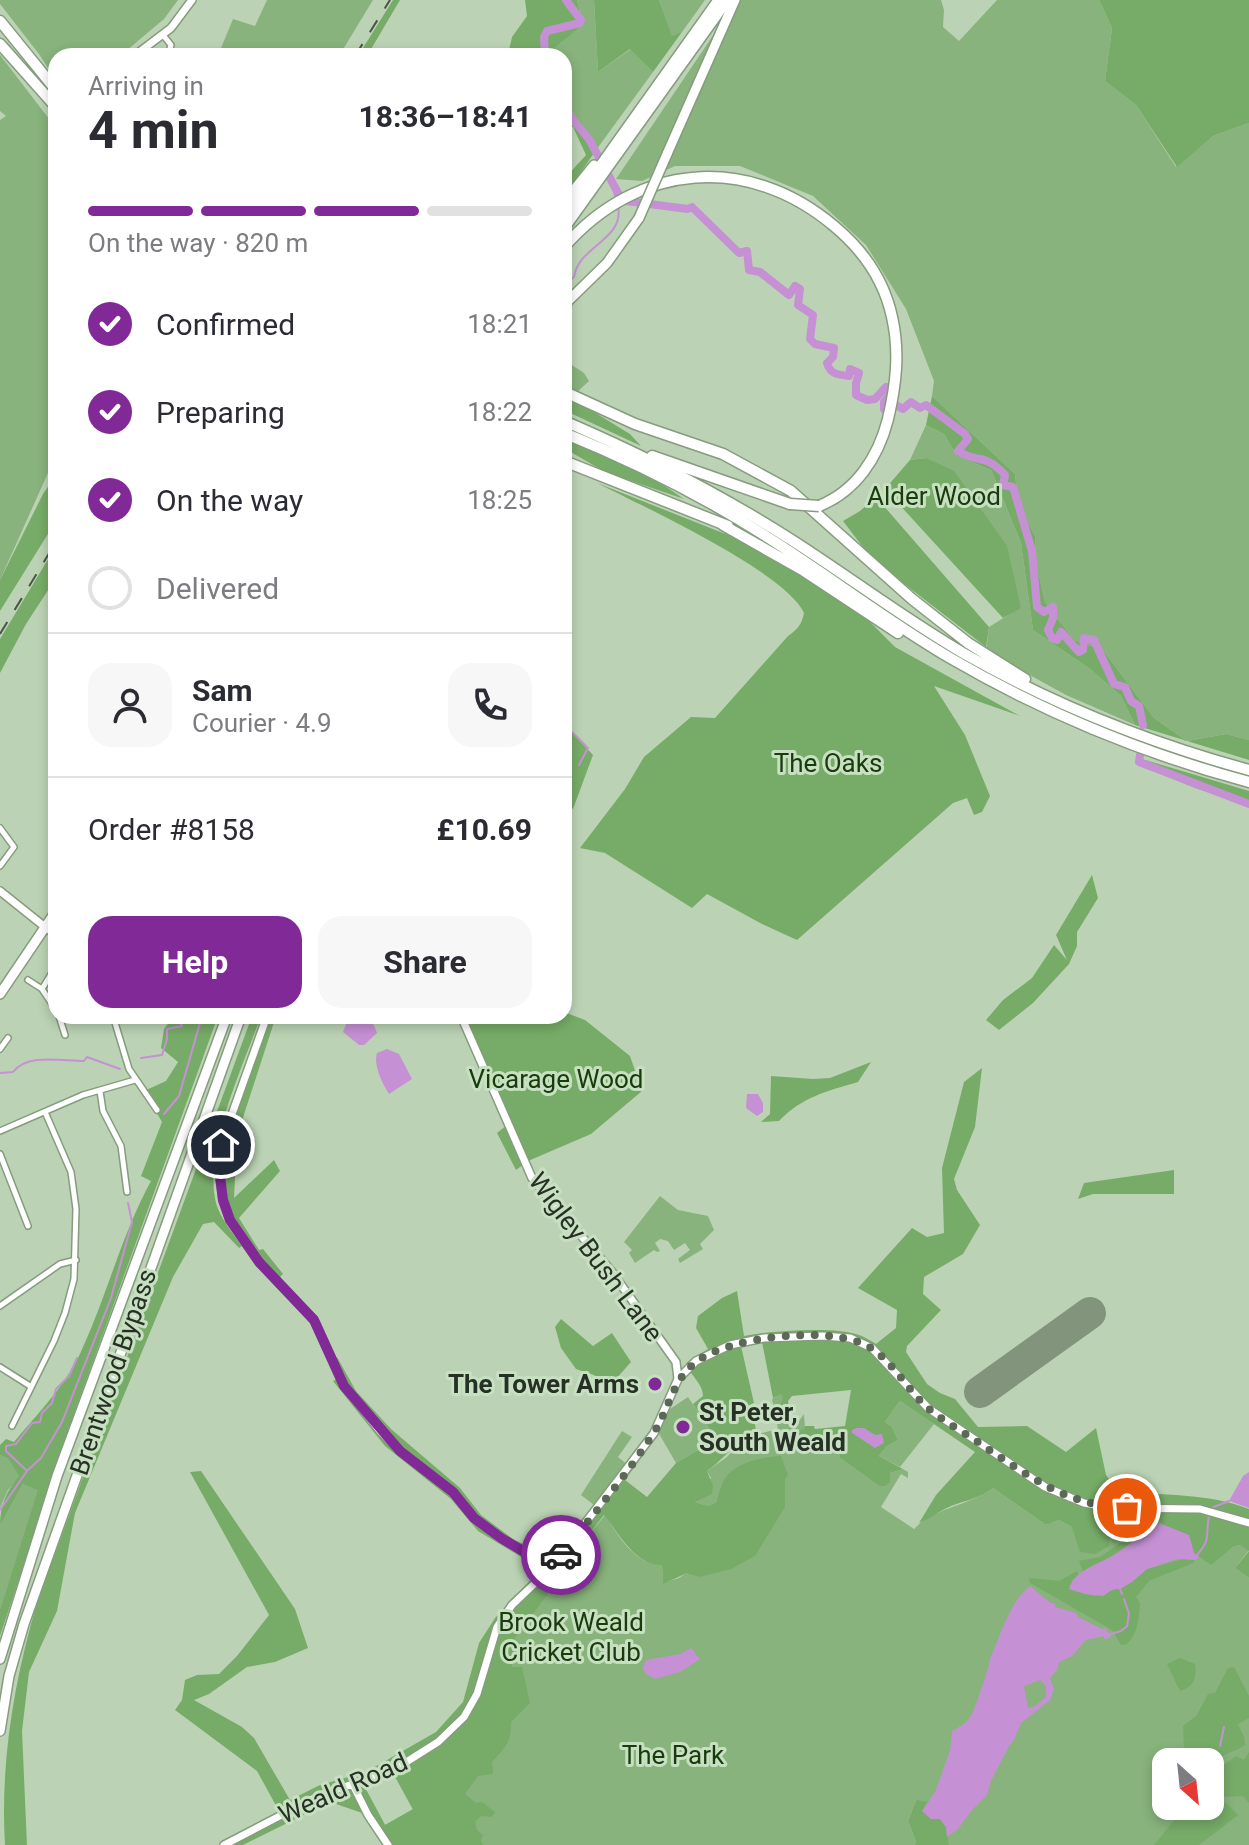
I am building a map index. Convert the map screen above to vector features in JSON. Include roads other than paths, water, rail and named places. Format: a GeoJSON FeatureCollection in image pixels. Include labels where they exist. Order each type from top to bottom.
{"type":"FeatureCollection","features":[{"type":"Feature","properties":{"kind":"highway"},"geometry":{"type":"LineString","coordinates":[[0,21],[48,80]]}},
{"type":"Feature","properties":{"kind":"highway"},"geometry":{"type":"LineString","coordinates":[[0,44],[48,98]]}},
{"type":"Feature","properties":{"kind":"highway"},"geometry":{"type":"LineString","coordinates":[[8,54],[14,67],[48,107]]}},
{"type":"Feature","properties":{"kind":"highway"},"geometry":{"type":"LineString","coordinates":[[572,239],[609,207],[644,188],[680,179],[731,178],[791,196],[839,230],[869,262],[892,316],[897,355],[893,397],[885,430],[872,461],[852,485],[833,500],[819,506],[790,504],[654,456],[642,457]]}},
{"type":"Feature","properties":{"kind":"highway"},"geometry":{"type":"LineString","coordinates":[[572,394],[635,424],[723,454],[791,491],[912,599],[968,643],[1033,683],[1044,700]]}},
{"type":"Feature","properties":{"kind":"highway"},"geometry":{"type":"LineString","coordinates":[[572,425],[642,457],[752,515],[961,652],[1044,700],[1159,742],[1249,770]]}},
{"type":"Feature","properties":{"kind":"highway"},"geometry":{"type":"LineString","coordinates":[[572,437],[649,471],[765,535],[931,646],[1151,752],[1249,782]]}},
{"type":"Feature","properties":{"kind":"highway"},"geometry":{"type":"LineString","coordinates":[[572,462],[723,525],[832,580]]}},
{"type":"Feature","properties":{"kind":"highway"},"geometry":{"type":"LineString","coordinates":[[723,525],[804,571],[951,665],[1012,697],[1044,700]]}},
{"type":"Feature","properties":{"kind":"main road"},"geometry":{"type":"LineString","coordinates":[[607,158],[718,0]]}},
{"type":"Feature","properties":{"kind":"main road"},"geometry":{"type":"LineString","coordinates":[[572,205],[728,0]]}},
{"type":"Feature","properties":{"kind":"main road"},"geometry":{"type":"LineString","coordinates":[[572,297],[607,263],[639,218],[735,0]]}},
{"type":"Feature","properties":{"kind":"main road"},"geometry":{"type":"LineString","coordinates":[[572,194],[599,169]]}},
{"type":"Feature","properties":{"kind":"main road"},"geometry":{"type":"LineString","coordinates":[[572,215],[599,169]]}},
{"type":"Feature","properties":{"kind":"main road"},"geometry":{"type":"LineString","coordinates":[[0,994],[48,923]]}},
{"type":"Feature","properties":{"kind":"main road","name":"Brentwood Bypass"},"geometry":{"type":"LineString","coordinates":[[0,1659],[57,1476],[224,1024]]}},
{"type":"Feature","properties":{"kind":"main road","name":"Brentwood Bypass"},"geometry":{"type":"LineString","coordinates":[[0,1731],[9,1676],[24,1624],[238,1024]]}},
{"type":"Feature","properties":{"kind":"street"},"geometry":{"type":"LineString","coordinates":[[145,48],[178,20],[192,0]]}},
{"type":"Feature","properties":{"kind":"street"},"geometry":{"type":"LineString","coordinates":[[163,35],[170,48]]}},
{"type":"Feature","properties":{"kind":"street"},"geometry":{"type":"LineString","coordinates":[[0,828],[14,847],[0,866]]}},
{"type":"Feature","properties":{"kind":"street"},"geometry":{"type":"LineString","coordinates":[[0,891],[48,930]]}},
{"type":"Feature","properties":{"kind":"street"},"geometry":{"type":"LineString","coordinates":[[42,989],[48,979]]}},
{"type":"Feature","properties":{"kind":"street"},"geometry":{"type":"LineString","coordinates":[[28,980],[42,989],[48,998]]}},
{"type":"Feature","properties":{"kind":"street"},"geometry":{"type":"LineString","coordinates":[[62,1024],[65,1035]]}},
{"type":"Feature","properties":{"kind":"street"},"geometry":{"type":"LineString","coordinates":[[115,1024],[129,1069],[157,1110]]}},
{"type":"Feature","properties":{"kind":"street"},"geometry":{"type":"LineString","coordinates":[[264,1024],[221,1145],[219,1169],[223,1200],[230,1220],[259,1262],[314,1320],[344,1386],[380,1431],[400,1451],[453,1492],[474,1518],[551,1568]]}},
{"type":"Feature","properties":{"kind":"street","name":"Wigley Bush Lane"},"geometry":{"type":"LineString","coordinates":[[465,1024],[532,1178],[612,1272],[677,1365],[678,1379]]}},
{"type":"Feature","properties":{"kind":"street"},"geometry":{"type":"LineString","coordinates":[[0,1049],[8,1038]]}},
{"type":"Feature","properties":{"kind":"street"},"geometry":{"type":"LineString","coordinates":[[0,1131],[135,1080]]}},
{"type":"Feature","properties":{"kind":"street"},"geometry":{"type":"LineString","coordinates":[[100,1091],[103,1111],[121,1146],[127,1192]]}},
{"type":"Feature","properties":{"kind":"street"},"geometry":{"type":"LineString","coordinates":[[12,1426],[65,1313],[76,1260],[76,1209],[71,1172],[45,1112]]}},
{"type":"Feature","properties":{"kind":"street"},"geometry":{"type":"LineString","coordinates":[[0,1154],[28,1226]]}},
{"type":"Feature","properties":{"kind":"street"},"geometry":{"type":"LineString","coordinates":[[0,1306],[60,1264],[76,1260]]}},
{"type":"Feature","properties":{"kind":"street","name":"Weald Road"},"geometry":{"type":"LineString","coordinates":[[224,1845],[320,1795],[391,1771],[438,1742],[464,1717],[477,1694],[497,1627],[512,1605],[551,1568],[654,1433],[678,1379],[696,1361],[730,1345],[753,1339],[850,1338],[872,1348],[928,1408],[1045,1487],[1084,1503],[1113,1508],[1200,1509],[1249,1523]]}},
{"type":"Feature","properties":{"kind":"street","name":"Wigley Bush Lane"},"geometry":{"type":"LineString","coordinates":[[677,1365],[691,1366]]}},
{"type":"Feature","properties":{"kind":"street"},"geometry":{"type":"LineString","coordinates":[[0,1367],[30,1386]]}},
{"type":"Feature","properties":{"kind":"street"},"geometry":{"type":"LineString","coordinates":[[353,1785],[388,1845]]}},
{"type":"Feature","properties":{"kind":"waterway"},"geometry":{"type":"LineString","coordinates":[[545,48],[547,31],[580,23],[581,20],[566,0]]}},
{"type":"Feature","properties":{"kind":"waterway"},"geometry":{"type":"LineString","coordinates":[[572,118],[589,139],[618,193],[626,201],[692,207],[739,253],[747,251],[749,270],[760,272],[789,295],[795,286],[800,289],[798,305],[813,315],[810,339],[815,344],[834,348],[833,357],[827,363],[832,372],[849,376],[850,369],[859,373],[856,395],[867,400],[875,399],[886,387],[891,394],[884,402],[884,409],[896,405],[903,409],[911,402],[920,408],[926,405],[965,434],[968,439],[958,451],[992,463],[1005,475],[1003,485],[1013,487],[1032,551],[1037,607],[1044,612],[1053,607],[1048,630],[1052,638],[1057,640],[1061,632],[1079,652],[1083,650],[1084,638],[1094,640],[1114,684],[1125,687],[1131,701],[1139,706],[1143,725]]}},
{"type":"Feature","properties":{"kind":"waterway"},"geometry":{"type":"LineString","coordinates":[[616,188],[616,200]]}},
{"type":"Feature","properties":{"kind":"waterway"},"geometry":{"type":"LineString","coordinates":[[572,279],[577,266],[615,227],[618,206]]}},
{"type":"Feature","properties":{"kind":"waterway"},"geometry":{"type":"LineString","coordinates":[[572,732],[588,748],[579,765]]}},
{"type":"Feature","properties":{"kind":"waterway"},"geometry":{"type":"LineString","coordinates":[[1140,755],[1139,762],[1249,804]]}},
{"type":"Feature","properties":{"kind":"waterway"},"geometry":{"type":"LineString","coordinates":[[141,1058],[162,1055],[167,1029],[181,1024]]}},
{"type":"Feature","properties":{"kind":"waterway"},"geometry":{"type":"LineString","coordinates":[[164,1114],[179,1096],[200,1024]]}},
{"type":"Feature","properties":{"kind":"waterway"},"geometry":{"type":"LineString","coordinates":[[0,1073],[13,1072],[19,1066],[36,1060],[84,1061],[87,1057],[120,1069]]}},
{"type":"Feature","properties":{"kind":"waterway"},"geometry":{"type":"LineString","coordinates":[[0,1510],[27,1471],[41,1458],[62,1422],[111,1298],[132,1222],[128,1203]]}},
{"type":"Feature","properties":{"kind":"waterway"},"geometry":{"type":"LineString","coordinates":[[26,1470],[6,1451],[6,1446],[16,1444],[32,1423],[40,1422],[42,1413],[52,1403],[56,1389],[69,1376],[77,1358]]}},
{"type":"Feature","properties":{"kind":"waterway"},"geometry":{"type":"LineString","coordinates":[[1211,1508],[1229,1501]]}},
{"type":"Feature","properties":{"kind":"waterway"},"geometry":{"type":"LineString","coordinates":[[1197,1555],[1206,1540],[1209,1516]]}},
{"type":"Feature","properties":{"kind":"waterway"},"geometry":{"type":"LineString","coordinates":[[1120,1589],[1122,1594]]}},
{"type":"Feature","properties":{"kind":"waterway"},"geometry":{"type":"LineString","coordinates":[[1110,1634],[1127,1626],[1129,1614],[1124,1599]]}},
{"type":"Feature","properties":{"kind":"waterway"},"geometry":{"type":"LineString","coordinates":[[1220,1746],[1224,1727]]}},
{"type":"Feature","properties":{"kind":"railway"},"geometry":{"type":"LineString","coordinates":[[360,48],[390,0]]}},
{"type":"Feature","properties":{"kind":"railway"},"geometry":{"type":"LineString","coordinates":[[0,634],[48,555]]}},
{"type":"Feature","properties":{"kind":"place","name":"The Tower Arms"},"geometry":{"type":"Point","coordinates":[655,1384]}},
{"type":"Feature","properties":{"kind":"place","name":"St Peter, South Weald"},"geometry":{"type":"Point","coordinates":[683,1427]}},
{"type":"Feature","properties":{"kind":"park label","name":"Alder Wood"},"geometry":{"type":"Point","coordinates":[934,496]}},
{"type":"Feature","properties":{"kind":"park label","name":"The Oaks"},"geometry":{"type":"Point","coordinates":[828,763]}},
{"type":"Feature","properties":{"kind":"park label","name":"Vicarage Wood"},"geometry":{"type":"Point","coordinates":[556,1079]}},
{"type":"Feature","properties":{"kind":"park label","name":"Brook Weald Cricket Club"},"geometry":{"type":"Point","coordinates":[571,1637]}},
{"type":"Feature","properties":{"kind":"park label","name":"The Park"},"geometry":{"type":"Point","coordinates":[673,1755]}}]}
